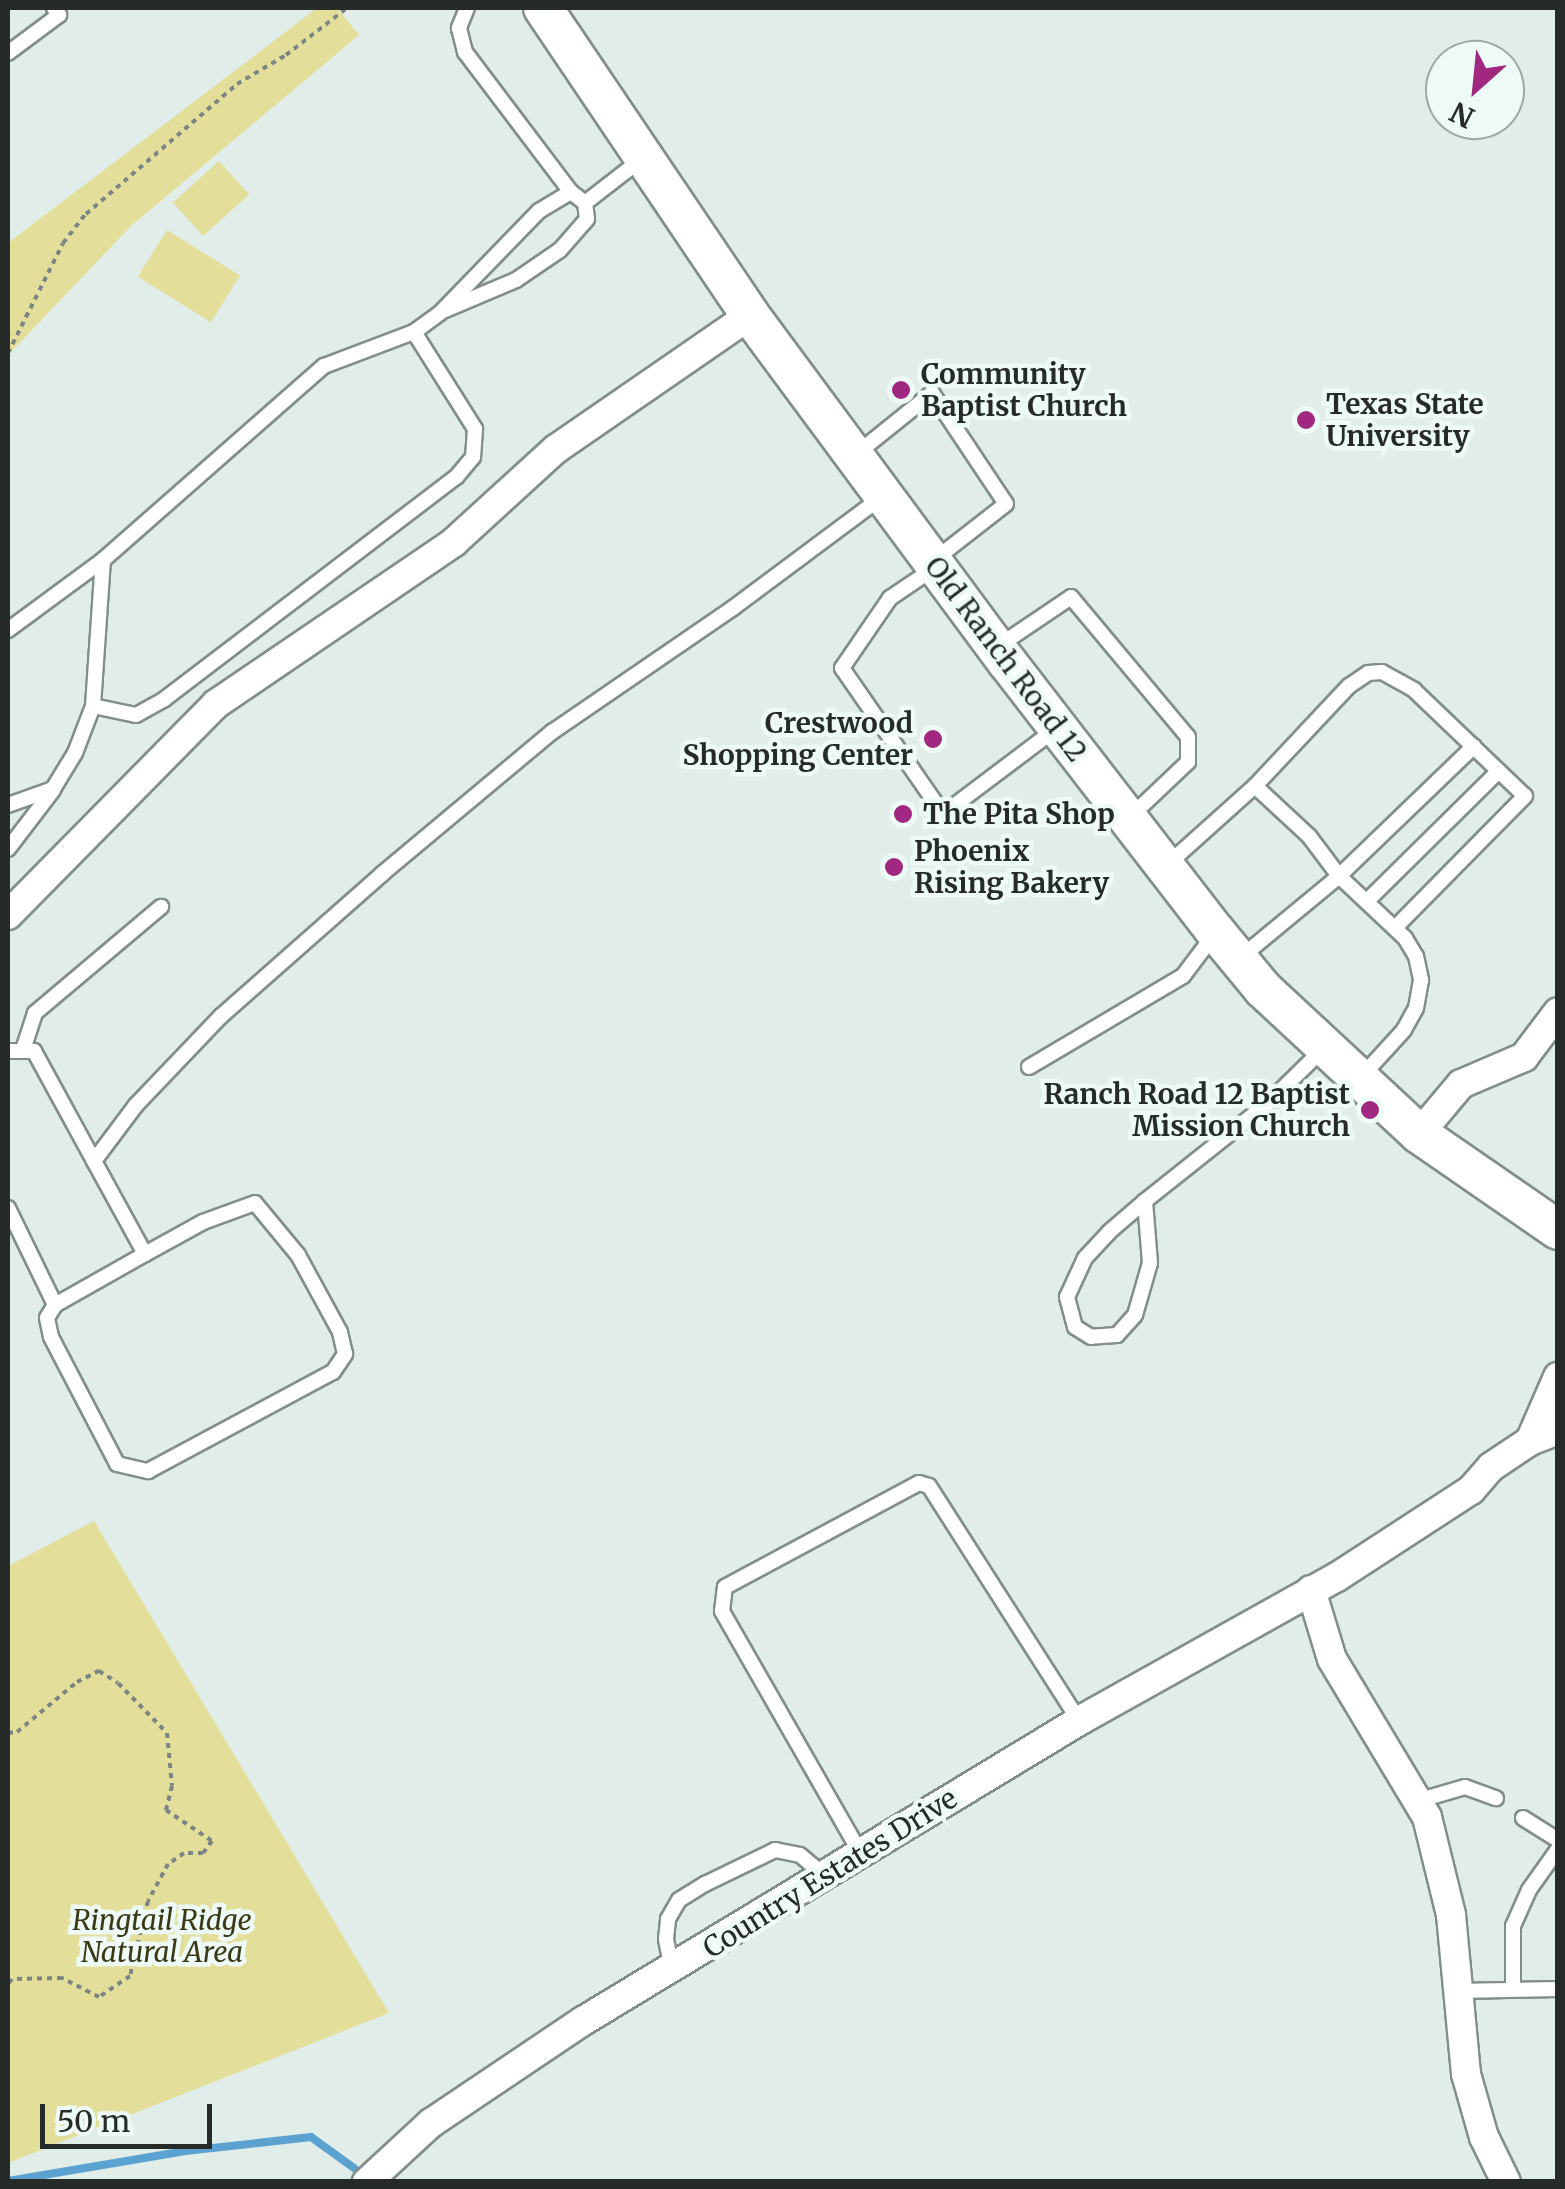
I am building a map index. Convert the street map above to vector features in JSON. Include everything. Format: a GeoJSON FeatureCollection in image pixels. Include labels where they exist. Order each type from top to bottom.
{"type":"FeatureCollection","features":[{"type":"Feature","properties":{"kind":"main road","name":"Old Ranch Road 12"},"geometry":{"type":"LineString","coordinates":[[543,8],[750,315],[996,648],[1164,868],[1263,989],[1419,1134],[1558,1230]]}},
{"type":"Feature","properties":{"kind":"street"},"geometry":{"type":"LineString","coordinates":[[8,914],[216,704],[454,542],[556,449],[750,315]]}},
{"type":"Feature","properties":{"kind":"street"},"geometry":{"type":"LineString","coordinates":[[1419,1134],[1461,1084],[1524,1057],[1558,1012]]}},
{"type":"Feature","properties":{"kind":"street"},"geometry":{"type":"LineString","coordinates":[[1530,1441],[1558,1377]]}},
{"type":"Feature","properties":{"kind":"street","name":"Country Estates Drive"},"geometry":{"type":"LineString","coordinates":[[367,2182],[431,2124],[510,2068],[1079,1721],[1311,1590],[1454,1502],[1491,1468],[1530,1441],[1558,1430]]}},
{"type":"Feature","properties":{"kind":"street"},"geometry":{"type":"LineString","coordinates":[[1311,1590],[1332,1659],[1427,1817],[1452,1915],[1466,2074],[1484,2138],[1506,2182]]}},
{"type":"Feature","properties":{"kind":"lane"},"geometry":{"type":"LineString","coordinates":[[8,54],[60,15],[54,8]]}},
{"type":"Feature","properties":{"kind":"lane"},"geometry":{"type":"LineString","coordinates":[[440,313],[516,280],[560,250],[587,219],[585,202],[572,192],[465,52],[459,28],[467,8]]}},
{"type":"Feature","properties":{"kind":"lane"},"geometry":{"type":"LineString","coordinates":[[585,202],[644,157]]}},
{"type":"Feature","properties":{"kind":"lane"},"geometry":{"type":"LineString","coordinates":[[8,630],[103,560],[324,366],[414,332],[440,313],[539,211],[572,192]]}},
{"type":"Feature","properties":{"kind":"lane"},"geometry":{"type":"LineString","coordinates":[[93,706],[136,715],[165,698],[456,478],[473,457],[475,429],[414,332]]}},
{"type":"Feature","properties":{"kind":"lane"},"geometry":{"type":"LineString","coordinates":[[854,456],[932,393],[1006,504],[890,598],[842,668],[944,814],[1057,728]]}},
{"type":"Feature","properties":{"kind":"lane"},"geometry":{"type":"LineString","coordinates":[[94,1160],[136,1105],[220,1016],[382,874],[552,732],[733,608],[883,496]]}},
{"type":"Feature","properties":{"kind":"lane"},"geometry":{"type":"LineString","coordinates":[[8,849],[75,752],[93,706],[103,560]]}},
{"type":"Feature","properties":{"kind":"lane"},"geometry":{"type":"LineString","coordinates":[[996,648],[1072,597],[1188,736],[1188,762],[1127,819]]}},
{"type":"Feature","properties":{"kind":"lane"},"geometry":{"type":"LineString","coordinates":[[1164,868],[1255,786],[1349,686],[1368,673],[1392,675],[1525,796],[1394,928]]}},
{"type":"Feature","properties":{"kind":"lane"},"geometry":{"type":"LineString","coordinates":[[1029,1067],[1184,976],[1339,876],[1474,746]]}},
{"type":"Feature","properties":{"kind":"lane"},"geometry":{"type":"LineString","coordinates":[[1367,901],[1499,771]]}},
{"type":"Feature","properties":{"kind":"lane"},"geometry":{"type":"LineString","coordinates":[[1255,786],[1308,836],[1339,876],[1394,928],[1416,956],[1422,980],[1416,1008],[1404,1030],[1360,1079]]}},
{"type":"Feature","properties":{"kind":"lane"},"geometry":{"type":"LineString","coordinates":[[8,805],[53,789]]}},
{"type":"Feature","properties":{"kind":"lane"},"geometry":{"type":"LineString","coordinates":[[145,1254],[34,1051],[16,1051],[35,1012],[160,907]]}},
{"type":"Feature","properties":{"kind":"lane"},"geometry":{"type":"LineString","coordinates":[[1145,1200],[1150,1263],[1135,1315],[1118,1335],[1091,1337],[1075,1327],[1067,1297],[1086,1258],[1145,1200],[1266,1104],[1325,1047]]}},
{"type":"Feature","properties":{"kind":"lane"},"geometry":{"type":"LineString","coordinates":[[255,1203],[298,1256],[340,1332],[345,1354],[333,1372],[148,1470],[130,1470],[117,1464],[51,1337],[47,1318],[55,1305],[145,1254],[203,1222],[255,1203]]}},
{"type":"Feature","properties":{"kind":"lane"},"geometry":{"type":"LineString","coordinates":[[8,1208],[55,1305]]}},
{"type":"Feature","properties":{"kind":"lane"},"geometry":{"type":"LineString","coordinates":[[861,1854],[722,1611],[726,1587],[919,1483],[929,1486],[1079,1721]]}},
{"type":"Feature","properties":{"kind":"lane"},"geometry":{"type":"LineString","coordinates":[[1417,1800],[1465,1786],[1496,1798]]}},
{"type":"Feature","properties":{"kind":"lane"},"geometry":{"type":"LineString","coordinates":[[1522,1818],[1558,1840]]}},
{"type":"Feature","properties":{"kind":"lane"},"geometry":{"type":"LineString","coordinates":[[1513,1988],[1513,1926],[1529,1890],[1558,1848]]}},
{"type":"Feature","properties":{"kind":"lane"},"geometry":{"type":"LineString","coordinates":[[672,1971],[668,1919],[678,1900],[775,1850],[800,1854],[825,1876]]}},
{"type":"Feature","properties":{"kind":"lane"},"geometry":{"type":"LineString","coordinates":[[1457,1991],[1558,1989]]}},
{"type":"Feature","properties":{"kind":"path"},"geometry":{"type":"LineString","coordinates":[[8,353],[63,243],[86,214],[237,84],[286,56],[347,8]]}},
{"type":"Feature","properties":{"kind":"path"},"geometry":{"type":"LineString","coordinates":[[8,1733],[17,1732],[77,1682],[99,1671],[118,1683],[168,1733],[173,1757],[166,1810],[212,1842],[203,1853],[184,1853],[168,1864],[148,1900],[130,1976],[99,1997],[62,1978],[12,1979],[8,1984]]}},
{"type":"Feature","properties":{"kind":"green space"},"geometry":{"type":"Polygon","coordinates":[[[317,8],[337,8],[359,35],[132,225],[8,355],[8,243],[317,8]]]}},
{"type":"Feature","properties":{"kind":"green space"},"geometry":{"type":"Polygon","coordinates":[[[219,161],[249,194],[203,236],[173,202],[219,161]]]}},
{"type":"Feature","properties":{"kind":"green space"},"geometry":{"type":"Polygon","coordinates":[[[167,230],[240,276],[211,322],[138,277],[167,230]]]}},
{"type":"Feature","properties":{"kind":"green space","name":"Ringtail Ridge Natural Area"},"geometry":{"type":"Polygon","coordinates":[[[94,1521],[389,2013],[8,2163],[8,1566],[94,1521]]]}},
{"type":"Feature","properties":{"kind":"waterway"},"geometry":{"type":"LineString","coordinates":[[8,2181],[185,2151],[311,2137],[354,2168]]}},
{"type":"Feature","properties":{"kind":"place","name":"Community Baptist Church"},"geometry":{"type":"Point","coordinates":[901,390]}},
{"type":"Feature","properties":{"kind":"place","name":"Texas State University"},"geometry":{"type":"Point","coordinates":[1306,420]}},
{"type":"Feature","properties":{"kind":"place","name":"Crestwood Shopping Center"},"geometry":{"type":"Point","coordinates":[933,739]}},
{"type":"Feature","properties":{"kind":"place","name":"The Pita Shop"},"geometry":{"type":"Point","coordinates":[903,814]}},
{"type":"Feature","properties":{"kind":"place","name":"Phoenix Rising Bakery"},"geometry":{"type":"Point","coordinates":[894,867]}},
{"type":"Feature","properties":{"kind":"place","name":"Ranch Road 12 Baptist Mission Church"},"geometry":{"type":"Point","coordinates":[1370,1110]}}]}
